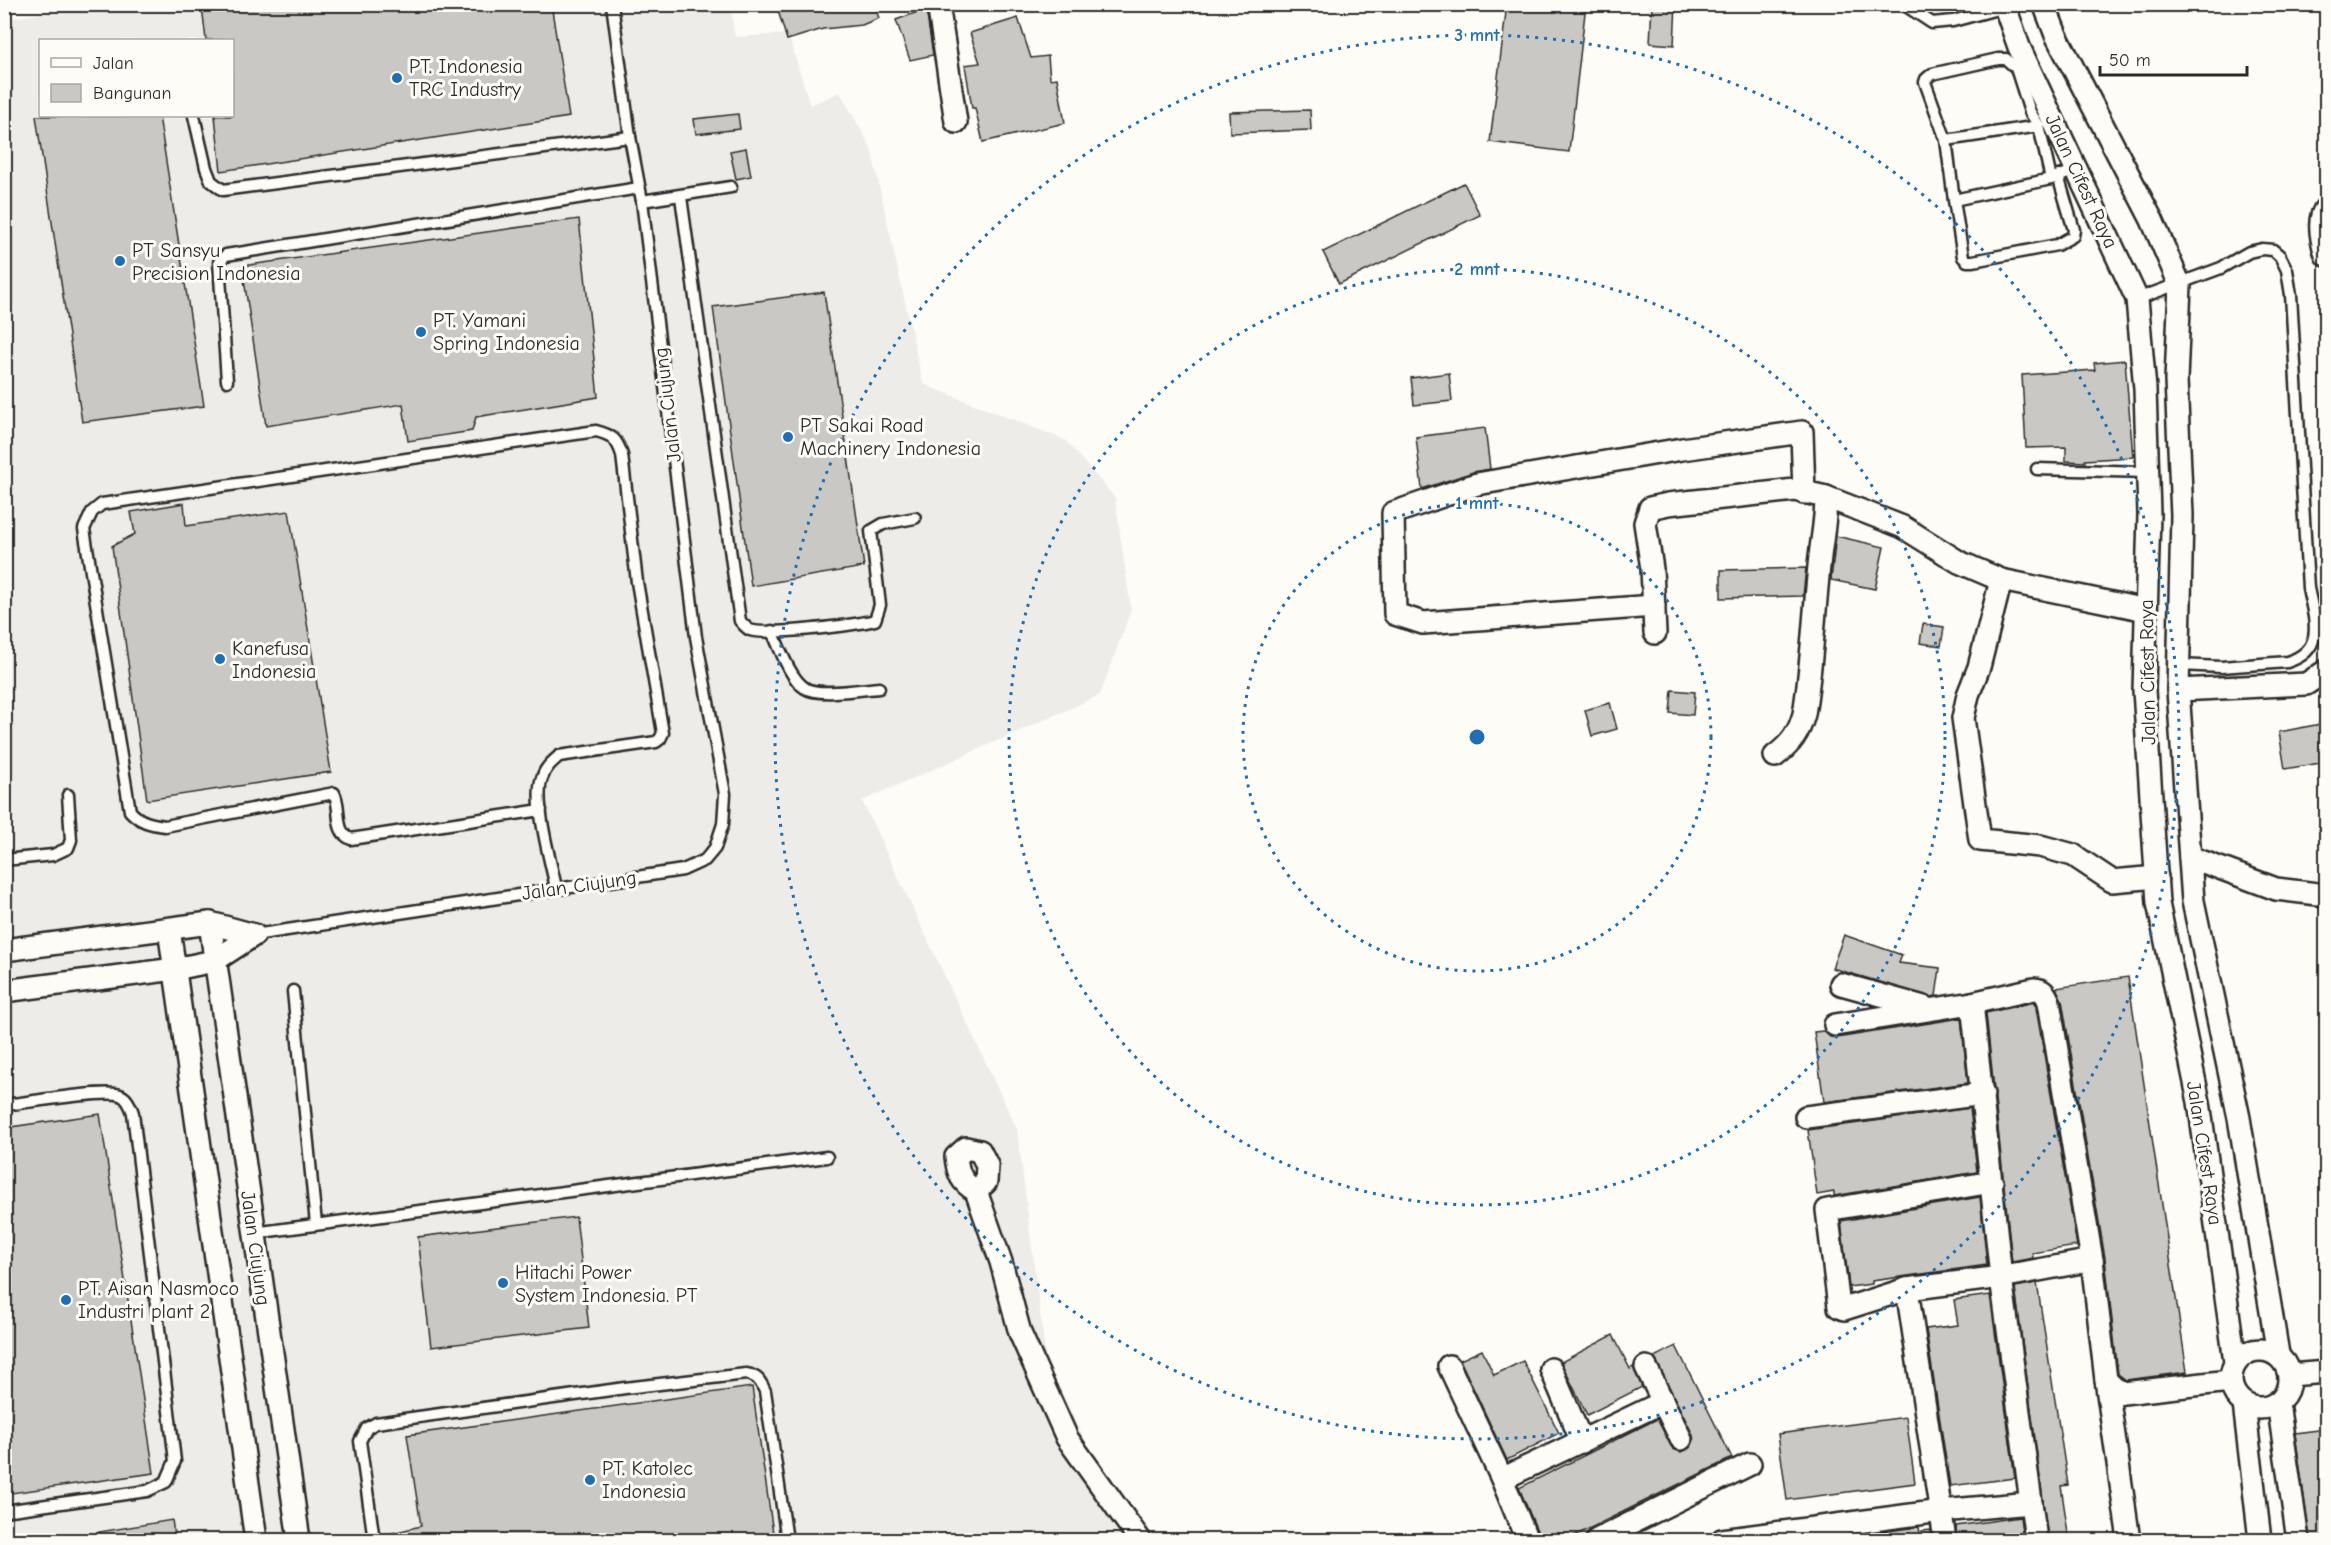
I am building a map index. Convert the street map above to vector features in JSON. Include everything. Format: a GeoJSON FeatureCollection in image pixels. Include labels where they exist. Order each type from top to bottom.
{"type":"FeatureCollection","features":[{"type":"Feature","properties":{"kind":"street"},"geometry":{"type":"LineString","coordinates":[[938,4],[956,122]]}},
{"type":"Feature","properties":{"kind":"street","name":"Jalan Cifest Raya"},"geometry":{"type":"LineString","coordinates":[[2044,4],[2056,35],[2152,220],[2180,285],[2176,380],[2182,515],[2178,690],[2193,901],[2239,1118],[2278,1354]]}},
{"type":"Feature","properties":{"kind":"street","name":"Jalan Cifest Raya"},"geometry":{"type":"LineString","coordinates":[[2005,6],[2062,175],[2138,299],[2145,389],[2149,514],[2144,690],[2158,903],[2199,1102],[2233,1372]]}},
{"type":"Feature","properties":{"kind":"street"},"geometry":{"type":"LineString","coordinates":[[2326,208],[2322,213],[2321,234],[2326,255]]}},
{"type":"Feature","properties":{"kind":"street"},"geometry":{"type":"LineString","coordinates":[[1654,606],[1423,623],[1395,614],[1393,513],[1477,484],[1802,432],[1804,493]]}},
{"type":"Feature","properties":{"kind":"street"},"geometry":{"type":"LineString","coordinates":[[1655,633],[1652,569],[1645,523],[1650,508],[1795,490],[1826,497],[1903,527],[1959,562],[2001,580],[2146,610]]}},
{"type":"Feature","properties":{"kind":"street"},"geometry":{"type":"LineString","coordinates":[[1775,756],[1793,741],[1800,730],[1804,714],[1817,610],[1819,568],[1826,520],[1826,497]]}},
{"type":"Feature","properties":{"kind":"street"},"geometry":{"type":"LineString","coordinates":[[2001,580],[1979,667],[1968,695],[1963,718],[1980,840],[2040,846],[2073,855],[2112,881],[2157,878]]}},
{"type":"Feature","properties":{"kind":"street"},"geometry":{"type":"LineString","coordinates":[[2178,690],[2306,684],[2326,671]]}},
{"type":"Feature","properties":{"kind":"street"},"geometry":{"type":"LineString","coordinates":[[2190,856],[2276,888],[2326,895]]}},
{"type":"Feature","properties":{"kind":"street"},"geometry":{"type":"LineString","coordinates":[[2158,903],[2193,901]]}},
{"type":"Feature","properties":{"kind":"street"},"geometry":{"type":"LineString","coordinates":[[4,950],[210,923]]}},
{"type":"Feature","properties":{"kind":"street","name":"Jalan Ciujung"},"geometry":{"type":"LineString","coordinates":[[254,935],[210,923],[299,1540]]}},
{"type":"Feature","properties":{"kind":"street"},"geometry":{"type":"LineString","coordinates":[[169,929],[256,1540]]}},
{"type":"Feature","properties":{"kind":"street"},"geometry":{"type":"LineString","coordinates":[[4,991],[175,969],[214,961],[254,935]]}},
{"type":"Feature","properties":{"kind":"street"},"geometry":{"type":"LineString","coordinates":[[1841,984],[1929,1009]]}},
{"type":"Feature","properties":{"kind":"street"},"geometry":{"type":"LineString","coordinates":[[1835,1025],[1972,1003],[2034,989],[2040,989],[2047,997],[2092,1260],[2106,1380],[2129,1540]]}},
{"type":"Feature","properties":{"kind":"street"},"geometry":{"type":"LineString","coordinates":[[1972,1003],[2001,1276],[2036,1540]]}},
{"type":"Feature","properties":{"kind":"street"},"geometry":{"type":"LineString","coordinates":[[1806,1117],[1983,1094]]}},
{"type":"Feature","properties":{"kind":"street"},"geometry":{"type":"LineString","coordinates":[[1992,1182],[1827,1210],[1840,1309],[1907,1289],[2092,1260]]}},
{"type":"Feature","properties":{"kind":"street"},"geometry":{"type":"LineString","coordinates":[[976,1191],[1001,1262],[1020,1333],[1067,1438],[1140,1540]]}},
{"type":"Feature","properties":{"kind":"street"},"geometry":{"type":"LineString","coordinates":[[1907,1289],[1946,1540]]}},
{"type":"Feature","properties":{"kind":"street"},"geometry":{"type":"LineString","coordinates":[[2263,1349],[2278,1354],[2286,1364],[2290,1375],[2288,1391],[2278,1403],[2261,1409],[2244,1404],[2235,1394],[2233,1372],[2247,1352],[2263,1349]]}},
{"type":"Feature","properties":{"kind":"street"},"geometry":{"type":"LineString","coordinates":[[1449,1366],[1502,1479],[1527,1540]]}},
{"type":"Feature","properties":{"kind":"street"},"geometry":{"type":"LineString","coordinates":[[1646,1367],[1681,1439]]}},
{"type":"Feature","properties":{"kind":"street"},"geometry":{"type":"LineString","coordinates":[[1551,1369],[1582,1442]]}},
{"type":"Feature","properties":{"kind":"street"},"geometry":{"type":"LineString","coordinates":[[2106,1380],[2123,1393],[2233,1372]]}},
{"type":"Feature","properties":{"kind":"street"},"geometry":{"type":"LineString","coordinates":[[2290,1375],[2326,1372]]}},
{"type":"Feature","properties":{"kind":"street"},"geometry":{"type":"LineString","coordinates":[[1502,1479],[1663,1402]]}},
{"type":"Feature","properties":{"kind":"street"},"geometry":{"type":"LineString","coordinates":[[2278,1403],[2298,1540]]}},
{"type":"Feature","properties":{"kind":"street"},"geometry":{"type":"LineString","coordinates":[[2244,1404],[2260,1540]]}},
{"type":"Feature","properties":{"kind":"street"},"geometry":{"type":"LineString","coordinates":[[1596,1540],[1750,1464]]}},
{"type":"Feature","properties":{"kind":"street"},"geometry":{"type":"LineString","coordinates":[[1722,1540],[1941,1511],[2031,1503]]}},
{"type":"Feature","properties":{"kind":"lane","name":"Jalan Ciujung"},"geometry":{"type":"LineString","coordinates":[[254,935],[683,870],[705,860],[715,848],[723,824],[725,794],[696,637],[642,201],[630,137],[612,4]]}},
{"type":"Feature","properties":{"kind":"lane"},"geometry":{"type":"LineString","coordinates":[[1903,4],[1932,22],[1953,21],[2005,6]]}},
{"type":"Feature","properties":{"kind":"lane"},"geometry":{"type":"LineString","coordinates":[[2006,59],[2016,68],[2030,112],[2039,126],[2062,175],[2074,230],[2073,237],[2057,245],[1967,261],[1962,254],[1946,140],[1924,82],[1932,74],[2006,59]]}},
{"type":"Feature","properties":{"kind":"lane"},"geometry":{"type":"LineString","coordinates":[[194,117],[211,182],[223,190],[630,137]]}},
{"type":"Feature","properties":{"kind":"lane"},"geometry":{"type":"LineString","coordinates":[[1946,140],[2039,126]]}},
{"type":"Feature","properties":{"kind":"lane"},"geometry":{"type":"LineString","coordinates":[[1954,200],[2062,175]]}},
{"type":"Feature","properties":{"kind":"lane"},"geometry":{"type":"LineString","coordinates":[[642,201],[681,197],[731,187]]}},
{"type":"Feature","properties":{"kind":"lane"},"geometry":{"type":"LineString","coordinates":[[227,381],[219,262],[226,255],[639,188]]}},
{"type":"Feature","properties":{"kind":"lane"},"geometry":{"type":"LineString","coordinates":[[681,197],[740,621],[747,629],[757,632],[796,630],[875,620],[880,605],[870,531],[883,524],[915,518]]}},
{"type":"Feature","properties":{"kind":"lane"},"geometry":{"type":"LineString","coordinates":[[2138,299],[2180,285],[2221,268],[2249,252],[2262,249],[2273,250],[2280,256],[2287,270],[2291,295],[2308,588],[2316,636],[2307,651],[2288,662],[2221,667],[2179,665]]}},
{"type":"Feature","properties":{"kind":"lane"},"geometry":{"type":"LineString","coordinates":[[541,810],[351,839],[340,829],[334,793],[165,826],[148,824],[137,819],[130,811],[84,529],[92,512],[102,504],[596,431],[611,435],[618,442],[622,455],[638,582],[663,733],[656,742],[559,756],[547,767],[541,780],[541,810],[556,888]]}},
{"type":"Feature","properties":{"kind":"lane"},"geometry":{"type":"LineString","coordinates":[[2037,469],[2147,472]]}},
{"type":"Feature","properties":{"kind":"lane"},"geometry":{"type":"LineString","coordinates":[[772,631],[788,665],[804,688],[814,692],[879,688]]}},
{"type":"Feature","properties":{"kind":"lane"},"geometry":{"type":"LineString","coordinates":[[4,860],[53,855],[68,848],[71,840],[68,795]]}},
{"type":"Feature","properties":{"kind":"lane"},"geometry":{"type":"LineString","coordinates":[[293,991],[316,1224]]}},
{"type":"Feature","properties":{"kind":"lane"},"geometry":{"type":"LineString","coordinates":[[4,1106],[102,1093],[121,1095],[134,1113],[175,1461],[166,1482],[147,1491],[4,1511]]}},
{"type":"Feature","properties":{"kind":"lane"},"geometry":{"type":"LineString","coordinates":[[254,1233],[827,1157]]}},
{"type":"Feature","properties":{"kind":"lane"},"geometry":{"type":"LineString","coordinates":[[374,1540],[360,1441],[367,1428],[376,1423],[746,1374],[754,1375],[765,1391],[788,1540]]}},
{"type":"Feature","properties":{"kind":"shaded area"},"geometry":{"type":"Polygon","coordinates":[[[107,4],[730,5],[735,37],[788,34],[810,105],[840,92],[871,148],[923,384],[1065,440],[1115,498],[1131,610],[1100,695],[862,801],[1017,1129],[1046,1360],[1133,1540],[5,1540],[4,19],[107,4]]]}},
{"type":"Feature","properties":{"kind":"building","name":"PT. Indonesia TRC Industry"},"geometry":{"type":"Polygon","coordinates":[[[213,4],[551,4],[569,117],[221,171],[215,117],[234,117],[234,39],[206,39],[202,6],[213,4]]]}},
{"type":"Feature","properties":{"kind":"building"},"geometry":{"type":"Polygon","coordinates":[[[776,4],[874,4],[879,18],[862,25],[823,29],[787,40],[776,4]]]}},
{"type":"Feature","properties":{"kind":"building"},"geometry":{"type":"Polygon","coordinates":[[[1507,4],[1586,4],[1569,152],[1490,142],[1507,4]]]}},
{"type":"Feature","properties":{"kind":"building"},"geometry":{"type":"Polygon","coordinates":[[[1652,4],[1676,4],[1674,45],[1650,43],[1652,4]]]}},
{"type":"Feature","properties":{"kind":"building"},"geometry":{"type":"Polygon","coordinates":[[[926,9],[933,55],[910,60],[896,20],[926,9]]]}},
{"type":"Feature","properties":{"kind":"building"},"geometry":{"type":"Polygon","coordinates":[[[1018,18],[1031,58],[1048,56],[1050,79],[1057,78],[1065,123],[983,142],[975,108],[972,108],[965,65],[980,63],[970,33],[1018,18]]]}},
{"type":"Feature","properties":{"kind":"building"},"geometry":{"type":"Polygon","coordinates":[[[1310,110],[1311,130],[1230,133],[1229,112],[1310,110]]]}},
{"type":"Feature","properties":{"kind":"building"},"geometry":{"type":"Polygon","coordinates":[[[738,114],[740,129],[696,134],[694,119],[738,114]]]}},
{"type":"Feature","properties":{"kind":"building","name":"PT Sansyu Precision Indonesia"},"geometry":{"type":"Polygon","coordinates":[[[36,116],[159,117],[204,406],[82,422],[36,116]]]}},
{"type":"Feature","properties":{"kind":"building"},"geometry":{"type":"Polygon","coordinates":[[[746,148],[751,176],[736,179],[730,151],[746,148]]]}},
{"type":"Feature","properties":{"kind":"building"},"geometry":{"type":"Polygon","coordinates":[[[1464,183],[1480,215],[1339,284],[1323,252],[1464,183]]]}},
{"type":"Feature","properties":{"kind":"building","name":"PT. Yamani Spring Indonesia"},"geometry":{"type":"Polygon","coordinates":[[[579,219],[598,397],[476,417],[472,431],[408,441],[403,404],[266,426],[242,266],[579,219]]]}},
{"type":"Feature","properties":{"kind":"building","name":"PT Sakai Road Machinery Indonesia"},"geometry":{"type":"Polygon","coordinates":[[[824,292],[864,567],[751,586],[713,307],[824,292]]]}},
{"type":"Feature","properties":{"kind":"building"},"geometry":{"type":"Polygon","coordinates":[[[2125,360],[2133,457],[2085,460],[2085,462],[2066,461],[2066,447],[2026,448],[2022,375],[2095,370],[2094,363],[2125,360]]]}},
{"type":"Feature","properties":{"kind":"building"},"geometry":{"type":"Polygon","coordinates":[[[1449,373],[1452,401],[1414,405],[1411,378],[1449,373]]]}},
{"type":"Feature","properties":{"kind":"building"},"geometry":{"type":"Polygon","coordinates":[[[1485,428],[1490,469],[1473,472],[1422,489],[1416,437],[1485,428]]]}},
{"type":"Feature","properties":{"kind":"building","name":"Kanefusa Indonesia"},"geometry":{"type":"Polygon","coordinates":[[[184,503],[186,526],[289,511],[331,772],[147,800],[112,546],[135,534],[131,512],[184,503]]]}},
{"type":"Feature","properties":{"kind":"building"},"geometry":{"type":"Polygon","coordinates":[[[1836,536],[1884,547],[1875,589],[1831,580],[1836,536]]]}},
{"type":"Feature","properties":{"kind":"building"},"geometry":{"type":"Polygon","coordinates":[[[1806,568],[1803,596],[1721,598],[1721,570],[1806,568]]]}},
{"type":"Feature","properties":{"kind":"building"},"geometry":{"type":"Polygon","coordinates":[[[1923,624],[1944,627],[1941,646],[1920,643],[1923,624]]]}},
{"type":"Feature","properties":{"kind":"building"},"geometry":{"type":"Polygon","coordinates":[[[1672,690],[1695,692],[1693,715],[1670,713],[1672,690]]]}},
{"type":"Feature","properties":{"kind":"building"},"geometry":{"type":"Polygon","coordinates":[[[1610,703],[1617,729],[1592,736],[1585,710],[1610,703]]]}},
{"type":"Feature","properties":{"kind":"building"},"geometry":{"type":"Polygon","coordinates":[[[2326,723],[2326,762],[2285,769],[2279,732],[2326,723]]]}},
{"type":"Feature","properties":{"kind":"building"},"geometry":{"type":"Polygon","coordinates":[[[1844,935],[1902,955],[1899,963],[1940,968],[1936,996],[1931,997],[1832,968],[1844,935]]]}},
{"type":"Feature","properties":{"kind":"building"},"geometry":{"type":"Polygon","coordinates":[[[2128,977],[2187,1372],[2126,1380],[2118,1374],[2105,1258],[2062,1000],[2056,988],[2128,977]]]}},
{"type":"Feature","properties":{"kind":"building"},"geometry":{"type":"Polygon","coordinates":[[[2035,1002],[2077,1246],[2032,1253],[2033,1258],[2012,1262],[1986,1013],[2035,1002]]]}},
{"type":"Feature","properties":{"kind":"building"},"geometry":{"type":"Polygon","coordinates":[[[1961,1018],[1968,1083],[1824,1102],[1814,1032],[1824,1031],[1830,1037],[1837,1038],[1961,1018]]]}},
{"type":"Feature","properties":{"kind":"building"},"geometry":{"type":"Polygon","coordinates":[[[1970,1108],[1977,1172],[1834,1196],[1834,1192],[1817,1195],[1808,1130],[1970,1108]]]}},
{"type":"Feature","properties":{"kind":"building","name":"PT. Aisan Nasmoco Industri plant 2"},"geometry":{"type":"Polygon","coordinates":[[[100,1114],[154,1473],[4,1494],[4,1128],[100,1114]]]}},
{"type":"Feature","properties":{"kind":"building"},"geometry":{"type":"Polygon","coordinates":[[[1980,1197],[1987,1265],[1872,1281],[1872,1284],[1849,1287],[1841,1221],[1980,1197]]]}},
{"type":"Feature","properties":{"kind":"building","name":"Hitachi Power System Indonesia. PT"},"geometry":{"type":"Polygon","coordinates":[[[576,1217],[589,1328],[431,1347],[418,1237],[576,1217]]]}},
{"type":"Feature","properties":{"kind":"building"},"geometry":{"type":"Polygon","coordinates":[[[2037,1283],[2068,1485],[2061,1486],[2069,1540],[2048,1540],[2015,1287],[2037,1283]]]}},
{"type":"Feature","properties":{"kind":"building"},"geometry":{"type":"Polygon","coordinates":[[[1990,1295],[2015,1478],[1950,1486],[1926,1329],[1958,1325],[1954,1300],[1990,1295]]]}},
{"type":"Feature","properties":{"kind":"building"},"geometry":{"type":"Polygon","coordinates":[[[1613,1335],[1630,1369],[1633,1367],[1642,1387],[1587,1415],[1561,1362],[1613,1335]]]}},
{"type":"Feature","properties":{"kind":"building"},"geometry":{"type":"Polygon","coordinates":[[[1676,1346],[1732,1458],[1566,1540],[1541,1540],[1519,1488],[1657,1419],[1673,1449],[1681,1452],[1691,1447],[1694,1440],[1692,1433],[1654,1357],[1676,1346]]]}},
{"type":"Feature","properties":{"kind":"building"},"geometry":{"type":"Polygon","coordinates":[[[1482,1350],[1494,1375],[1523,1361],[1559,1433],[1507,1460],[1460,1360],[1482,1350]]]}},
{"type":"Feature","properties":{"kind":"building","name":"PT. Katolec Indonesia"},"geometry":{"type":"Polygon","coordinates":[[[752,1387],[774,1540],[384,1540],[384,1535],[421,1526],[407,1435],[752,1387]]]}},
{"type":"Feature","properties":{"kind":"building"},"geometry":{"type":"Polygon","coordinates":[[[1906,1417],[1915,1483],[1787,1500],[1778,1434],[1906,1417]]]}},
{"type":"Feature","properties":{"kind":"building"},"geometry":{"type":"Polygon","coordinates":[[[2326,1429],[2326,1540],[2310,1540],[2295,1433],[2326,1429]]]}},
{"type":"Feature","properties":{"kind":"building"},"geometry":{"type":"Polygon","coordinates":[[[2020,1517],[2023,1540],[1957,1540],[1956,1526],[2020,1517]]]}},
{"type":"Feature","properties":{"kind":"building"},"geometry":{"type":"Polygon","coordinates":[[[172,1520],[175,1540],[100,1540],[99,1532],[172,1520]]]}},
{"type":"Feature","properties":{"kind":"building"},"geometry":{"type":"Polygon","coordinates":[[[1919,1527],[1921,1540],[1841,1540],[1841,1537],[1919,1527]]]}},
{"type":"Feature","properties":{"kind":"building"},"geometry":{"type":"Polygon","coordinates":[[[1931,1530],[1932,1540],[1923,1540],[1922,1531],[1931,1530]]]}},
{"type":"Feature","properties":{"kind":"place","name":"PT. Indonesia TRC Industry"},"geometry":{"type":"Point","coordinates":[397,78]}},
{"type":"Feature","properties":{"kind":"place","name":"PT Sansyu Precision Indonesia"},"geometry":{"type":"Point","coordinates":[120,261]}},
{"type":"Feature","properties":{"kind":"place","name":"PT. Yamani Spring Indonesia"},"geometry":{"type":"Point","coordinates":[421,332]}},
{"type":"Feature","properties":{"kind":"place","name":"PT Sakai Road Machinery Indonesia"},"geometry":{"type":"Point","coordinates":[788,437]}},
{"type":"Feature","properties":{"kind":"place","name":"Kanefusa Indonesia"},"geometry":{"type":"Point","coordinates":[220,659]}},
{"type":"Feature","properties":{"kind":"place","name":"Hitachi Power System Indonesia. PT"},"geometry":{"type":"Point","coordinates":[503,1283]}},
{"type":"Feature","properties":{"kind":"place","name":"PT. Aisan Nasmoco Industri plant 2"},"geometry":{"type":"Point","coordinates":[66,1300]}},
{"type":"Feature","properties":{"kind":"place","name":"PT. Katolec Indonesia"},"geometry":{"type":"Point","coordinates":[590,1480]}}]}
